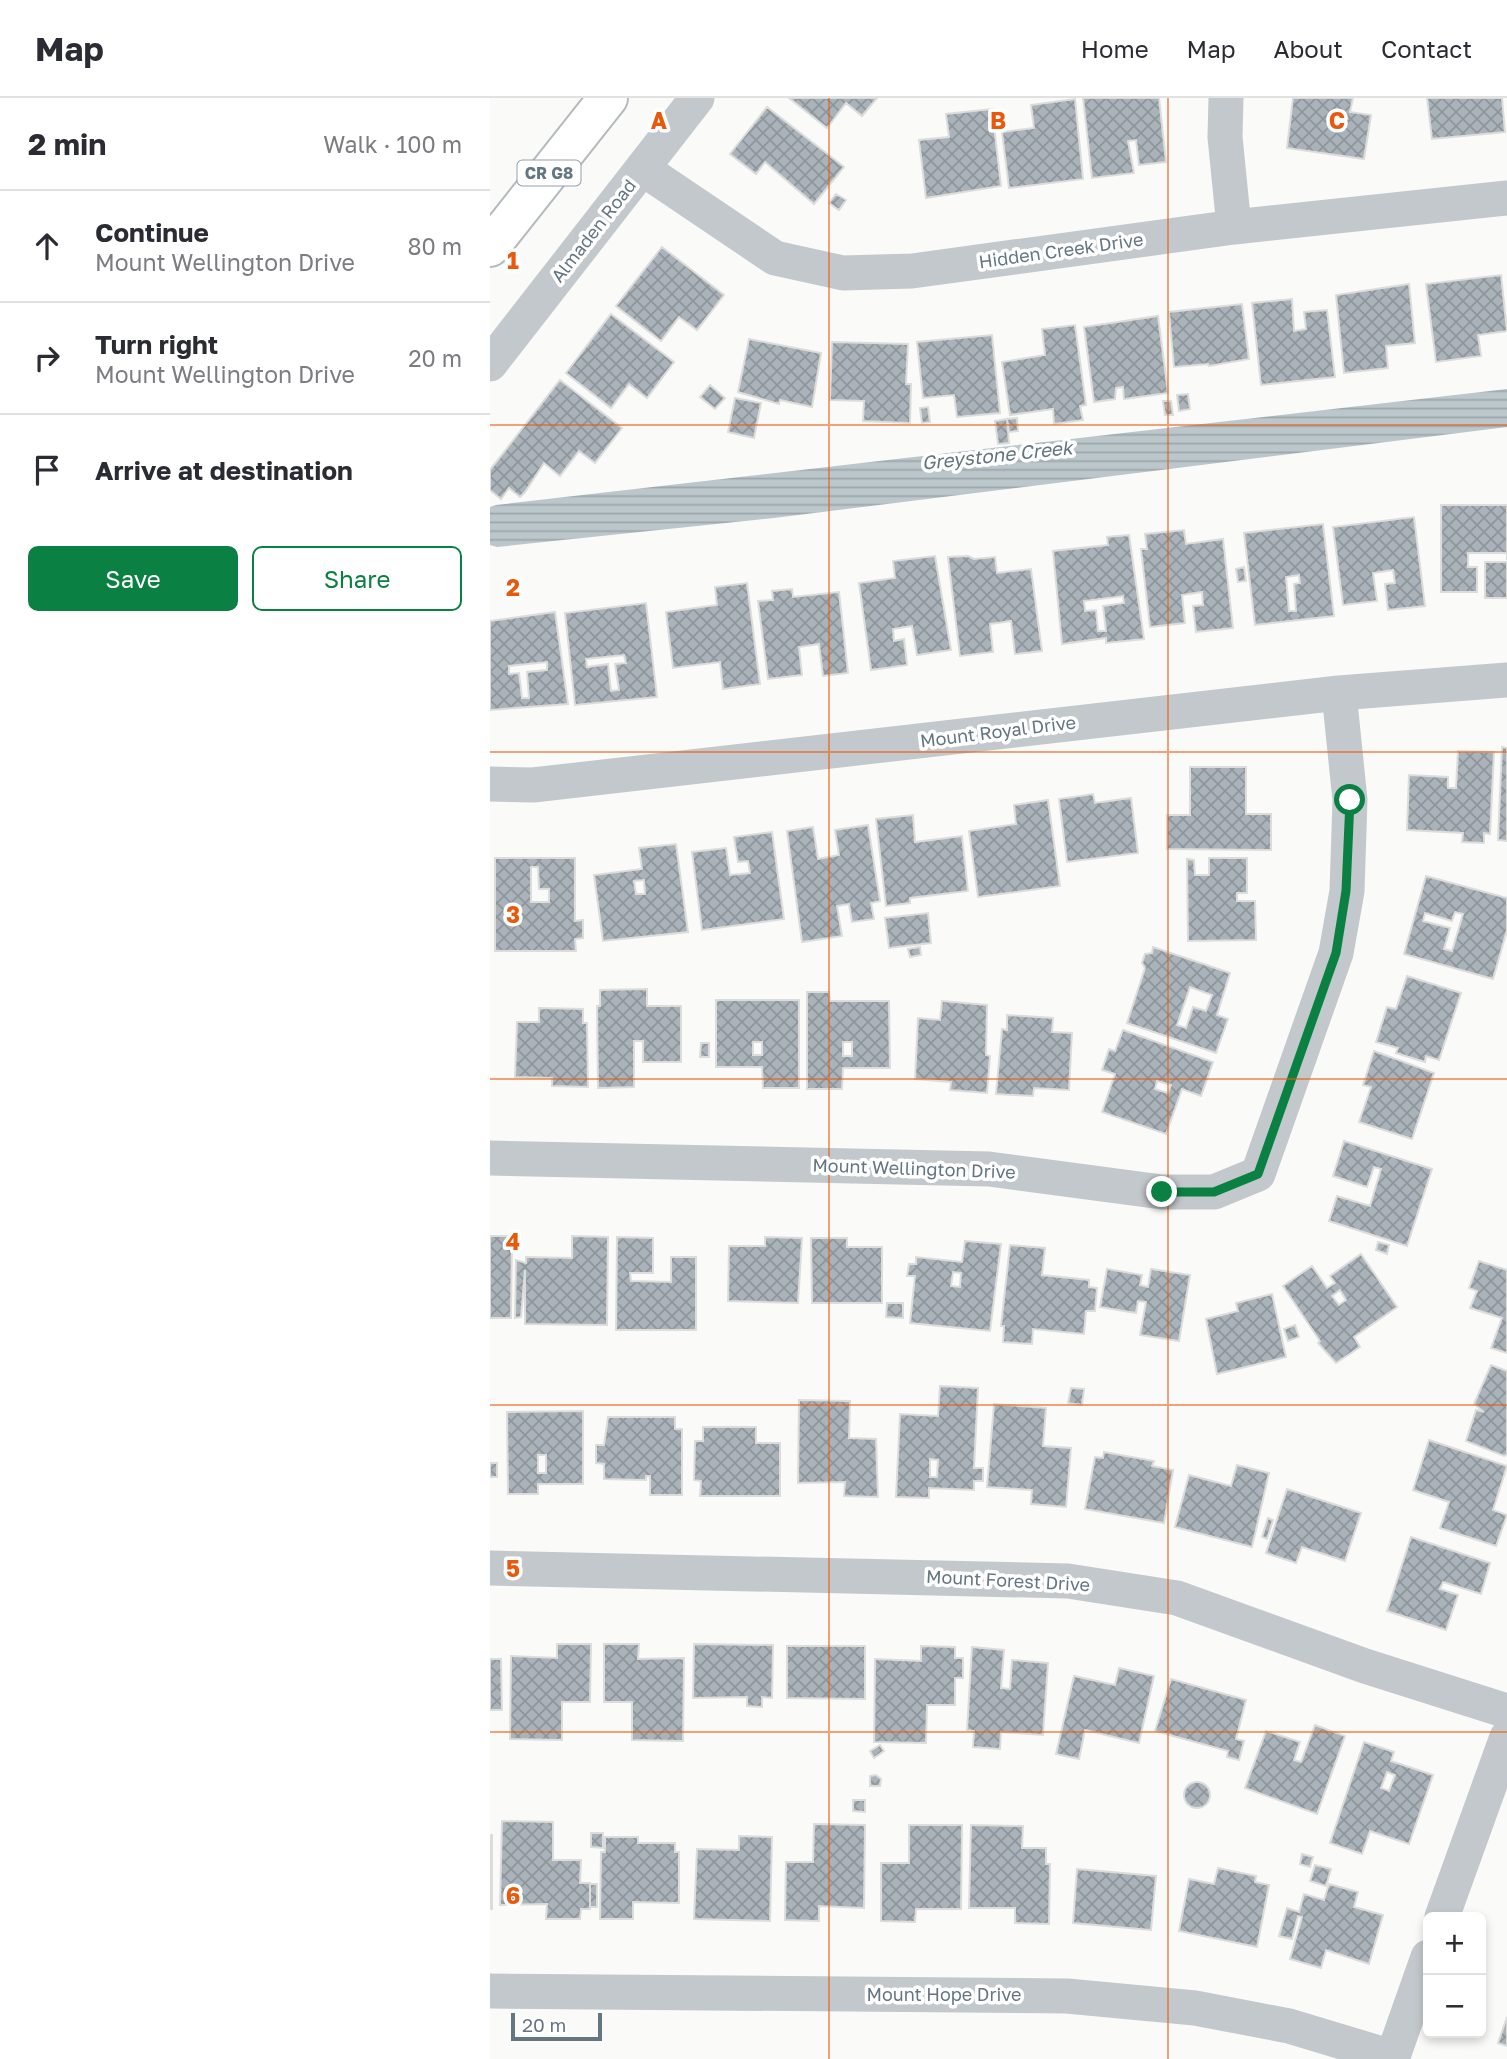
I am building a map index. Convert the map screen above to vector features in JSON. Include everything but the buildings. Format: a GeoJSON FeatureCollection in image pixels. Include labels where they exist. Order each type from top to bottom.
{"type":"FeatureCollection","features":[{"type":"Feature","properties":{"kind":"main road","name":"CR G8"},"geometry":{"type":"LineString","coordinates":[[490,247],[607,98]]}},
{"type":"Feature","properties":{"kind":"street","name":"Almaden Road"},"geometry":{"type":"LineString","coordinates":[[490,364],[697,98]]}},
{"type":"Feature","properties":{"kind":"street"},"geometry":{"type":"LineString","coordinates":[[1226,98],[1225,137],[1234,227]]}},
{"type":"Feature","properties":{"kind":"street","name":"Hidden Creek Drive"},"geometry":{"type":"LineString","coordinates":[[643,169],[775,258],[843,273],[912,271],[1234,227],[1507,198]]}},
{"type":"Feature","properties":{"kind":"street","name":"Mount Royal Drive"},"geometry":{"type":"LineString","coordinates":[[490,784],[533,785],[1339,693],[1507,680]]}},
{"type":"Feature","properties":{"kind":"street","name":"Mount Wellington Drive"},"geometry":{"type":"LineString","coordinates":[[490,1158],[989,1169],[1162,1192],[1214,1192],[1258,1174],[1336,953],[1344,903],[1350,800],[1339,693]]}},
{"type":"Feature","properties":{"kind":"street","name":"Mount Forest Drive"},"geometry":{"type":"LineString","coordinates":[[490,1568],[1068,1581],[1177,1598],[1365,1666],[1507,1712]]}},
{"type":"Feature","properties":{"kind":"street"},"geometry":{"type":"LineString","coordinates":[[1444,1912],[1507,1737]]}},
{"type":"Feature","properties":{"kind":"street"},"geometry":{"type":"LineString","coordinates":[[1392,2058],[1423,1970]]}},
{"type":"Feature","properties":{"kind":"street","name":"Mount Hope Drive"},"geometry":{"type":"LineString","coordinates":[[490,1991],[1067,1996],[1195,2008],[1289,2026],[1392,2058]]}},
{"type":"Feature","properties":{"kind":"water","name":"Greystone Creek"},"geometry":{"type":"Polygon","coordinates":[[[1507,389],[1507,427],[774,518],[497,547],[490,545],[490,507],[496,505],[1507,389]]]}},
{"type":"Feature","properties":{"kind":"route"},"geometry":{"type":"LineString","coordinates":[[1162,1192],[1214,1192],[1258,1174],[1273,1138],[1336,953],[1346,891],[1350,800]]}}]}
